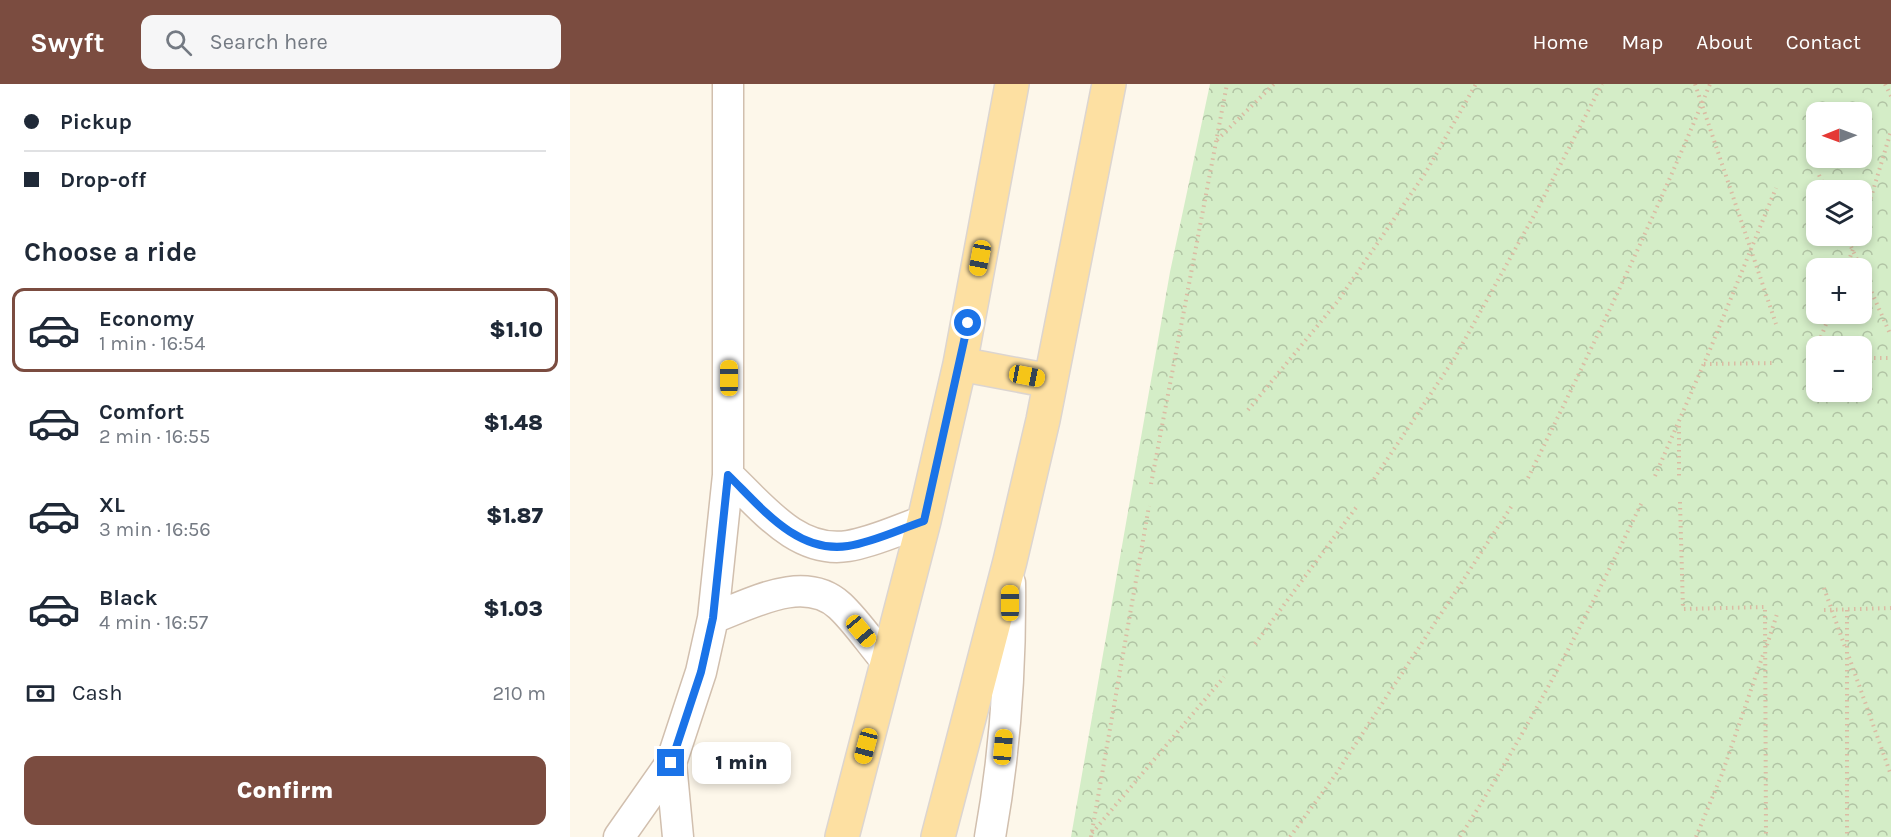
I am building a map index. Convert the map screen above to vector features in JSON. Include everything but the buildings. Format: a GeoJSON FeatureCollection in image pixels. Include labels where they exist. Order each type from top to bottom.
{"type":"FeatureCollection","features":[{"type":"Feature","properties":{"kind":"main road"},"geometry":{"type":"LineString","coordinates":[[842,837],[924,521],[960,364],[1012,84]]}},
{"type":"Feature","properties":{"kind":"main road"},"geometry":{"type":"LineString","coordinates":[[938,837],[1010,561],[1073,277],[1109,84]]}},
{"type":"Feature","properties":{"kind":"main road"},"geometry":{"type":"LineString","coordinates":[[960,364],[1050,381]]}},
{"type":"Feature","properties":{"kind":"street"},"geometry":{"type":"LineString","coordinates":[[619,837],[671,763],[701,672],[713,618],[728,475],[728,84]]}},
{"type":"Feature","properties":{"kind":"street"},"geometry":{"type":"LineString","coordinates":[[728,475],[788,531],[806,541],[820,545],[848,546],[924,521]]}},
{"type":"Feature","properties":{"kind":"street"},"geometry":{"type":"LineString","coordinates":[[990,837],[1003,747],[1008,685],[1010,561]]}},
{"type":"Feature","properties":{"kind":"street"},"geometry":{"type":"LineString","coordinates":[[713,618],[792,591],[816,593],[839,606],[888,663]]}},
{"type":"Feature","properties":{"kind":"street"},"geometry":{"type":"LineString","coordinates":[[671,763],[678,837]]}},
{"type":"Feature","properties":{"kind":"path"},"geometry":{"type":"LineString","coordinates":[[1151,484],[1227,84]]}},
{"type":"Feature","properties":{"kind":"path"},"geometry":{"type":"LineString","coordinates":[[1217,140],[1274,84]]}},
{"type":"Feature","properties":{"kind":"path"},"geometry":{"type":"LineString","coordinates":[[1248,410],[1338,301],[1426,172],[1476,84]]}},
{"type":"Feature","properties":{"kind":"path"},"geometry":{"type":"LineString","coordinates":[[1374,479],[1454,359],[1537,210],[1602,84]]}},
{"type":"Feature","properties":{"kind":"path"},"geometry":{"type":"LineString","coordinates":[[1695,84],[1776,324]]}},
{"type":"Feature","properties":{"kind":"path"},"geometry":{"type":"LineString","coordinates":[[1527,478],[1610,312],[1710,84]]}},
{"type":"Feature","properties":{"kind":"path"},"geometry":{"type":"LineString","coordinates":[[1885,84],[1891,96]]}},
{"type":"Feature","properties":{"kind":"path"},"geometry":{"type":"LineString","coordinates":[[1872,194],[1891,131]]}},
{"type":"Feature","properties":{"kind":"path"},"geometry":{"type":"LineString","coordinates":[[1819,175],[1821,180]]}},
{"type":"Feature","properties":{"kind":"path"},"geometry":{"type":"LineString","coordinates":[[1655,476],[1776,188]]}},
{"type":"Feature","properties":{"kind":"path"},"geometry":{"type":"LineString","coordinates":[[1851,246],[1856,258]]}},
{"type":"Feature","properties":{"kind":"path"},"geometry":{"type":"LineString","coordinates":[[1850,258],[1854,246]]}},
{"type":"Feature","properties":{"kind":"path"},"geometry":{"type":"LineString","coordinates":[[1872,294],[1891,336]]}},
{"type":"Feature","properties":{"kind":"path"},"geometry":{"type":"LineString","coordinates":[[1872,358],[1891,358]]}},
{"type":"Feature","properties":{"kind":"path"},"geometry":{"type":"LineString","coordinates":[[1704,364],[1776,363]]}},
{"type":"Feature","properties":{"kind":"path"},"geometry":{"type":"LineString","coordinates":[[1679,422],[1679,476]]}},
{"type":"Feature","properties":{"kind":"path"},"geometry":{"type":"LineString","coordinates":[[1460,837],[1486,796],[1591,609],[1642,502]]}},
{"type":"Feature","properties":{"kind":"path"},"geometry":{"type":"LineString","coordinates":[[1680,502],[1683,609],[1765,607],[1766,837]]}},
{"type":"Feature","properties":{"kind":"path"},"geometry":{"type":"LineString","coordinates":[[1290,837],[1336,774],[1514,504]]}},
{"type":"Feature","properties":{"kind":"path"},"geometry":{"type":"LineString","coordinates":[[1255,644],[1358,505]]}},
{"type":"Feature","properties":{"kind":"path"},"geometry":{"type":"LineString","coordinates":[[1091,835],[1149,506]]}},
{"type":"Feature","properties":{"kind":"path"},"geometry":{"type":"LineString","coordinates":[[1824,588],[1891,775]]}},
{"type":"Feature","properties":{"kind":"path"},"geometry":{"type":"LineString","coordinates":[[1824,610],[1891,608]]}},
{"type":"Feature","properties":{"kind":"path"},"geometry":{"type":"LineString","coordinates":[[1847,610],[1847,837]]}},
{"type":"Feature","properties":{"kind":"path"},"geometry":{"type":"LineString","coordinates":[[1696,837],[1722,774],[1778,611]]}},
{"type":"Feature","properties":{"kind":"path"},"geometry":{"type":"LineString","coordinates":[[1091,835],[1224,677]]}},
{"type":"Feature","properties":{"kind":"green space"},"geometry":{"type":"Polygon","coordinates":[[[1210,84],[1891,84],[1891,837],[1071,837],[1170,272],[1210,84]]]}},
{"type":"Feature","properties":{"kind":"route"},"geometry":{"type":"LineString","coordinates":[[671,763],[701,672],[713,618],[722,550],[728,475],[794,535],[820,545],[848,546],[924,521],[968,323]]}}]}
